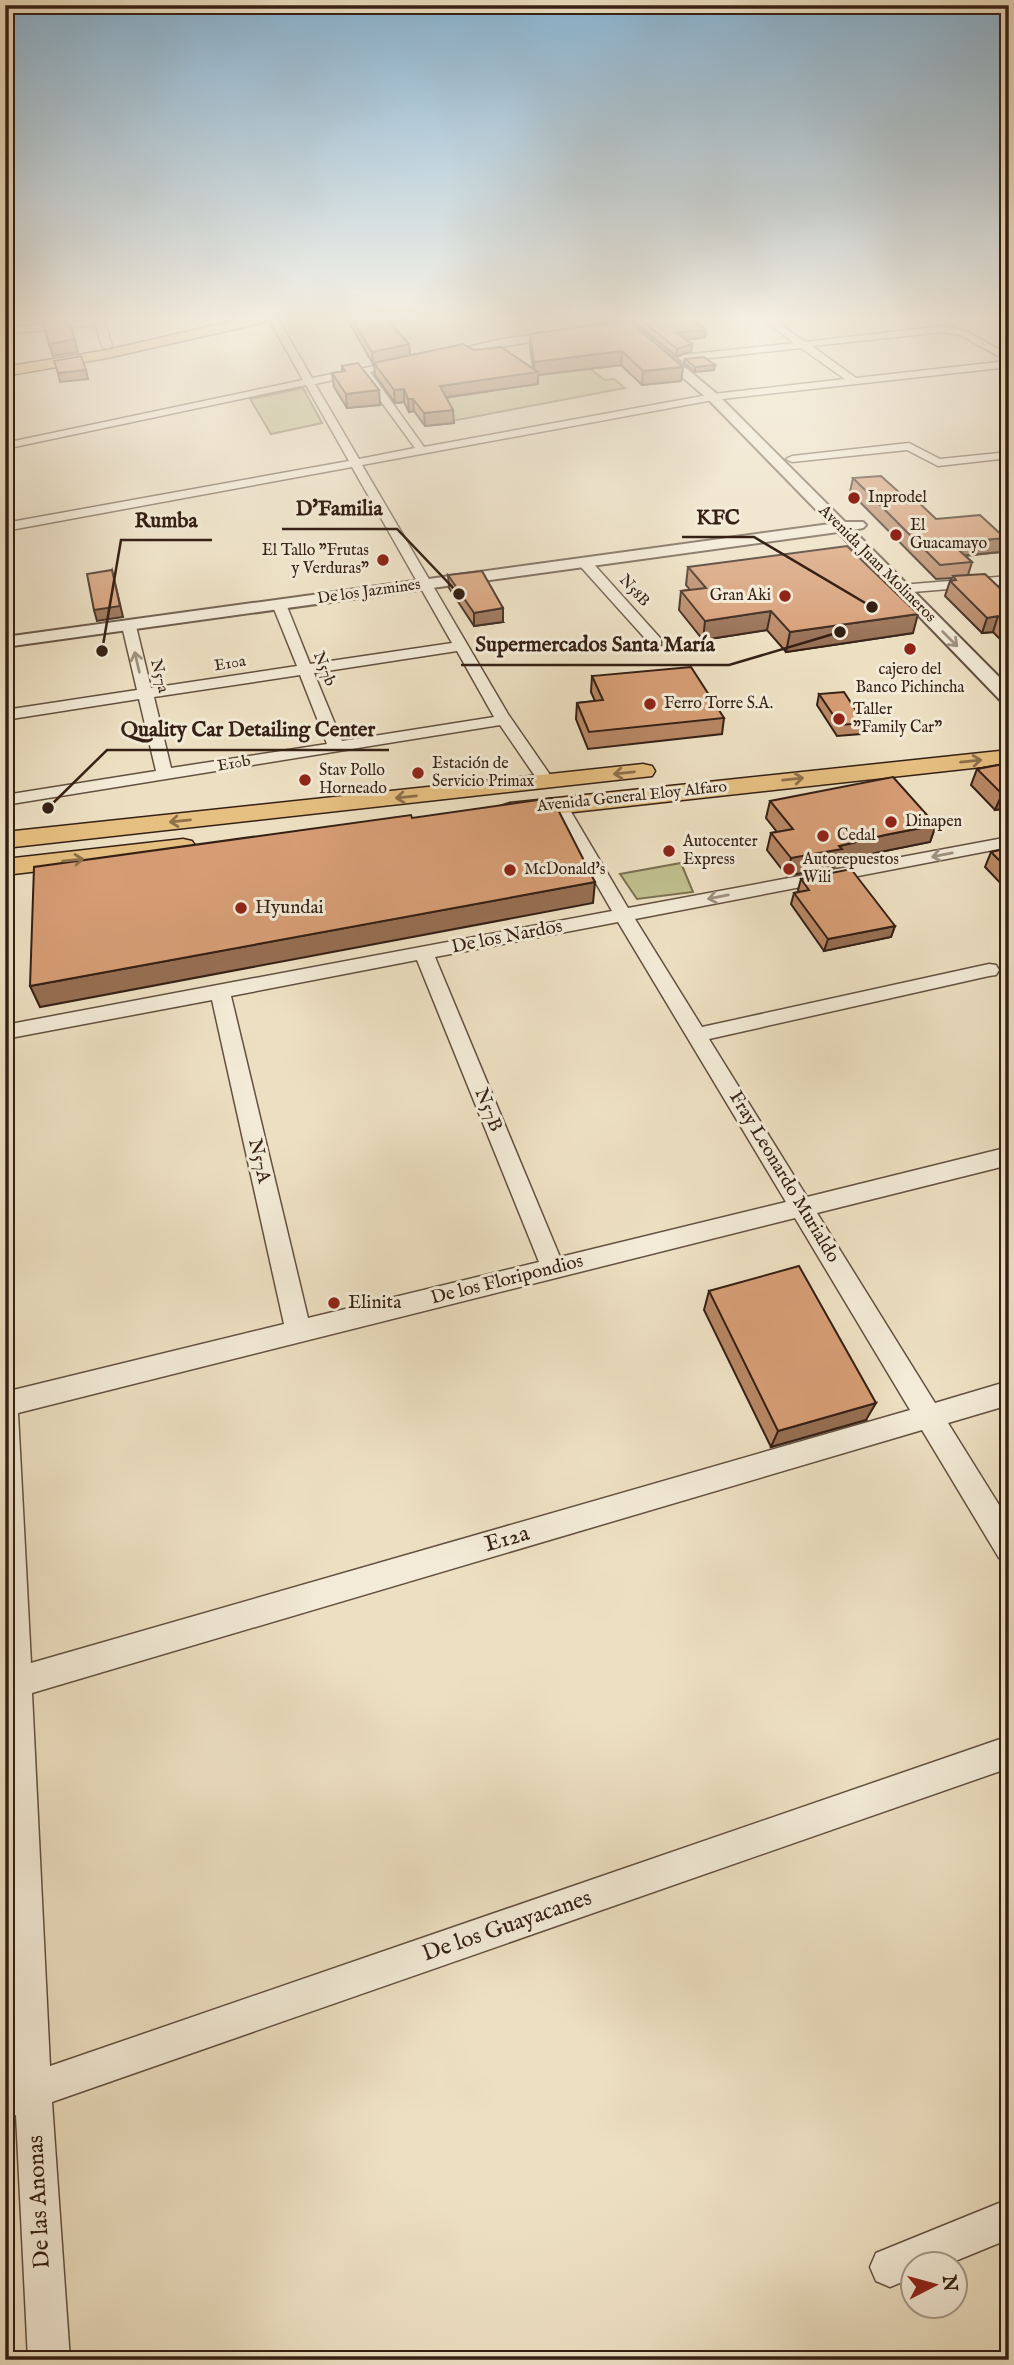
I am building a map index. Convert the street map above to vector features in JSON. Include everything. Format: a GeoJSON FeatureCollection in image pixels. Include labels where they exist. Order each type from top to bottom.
{"type":"FeatureCollection","features":[{"type":"Feature","properties":{"kind":"main road","name":"Avenida General Eloy Alfaro"},"geometry":{"type":"LineString","coordinates":[[490,813],[1009,757]]}},
{"type":"Feature","properties":{"kind":"main road","name":"Avenida General Eloy Alfaro"},"geometry":{"type":"LineString","coordinates":[[5,840],[671,769]]}},
{"type":"Feature","properties":{"kind":"main road"},"geometry":{"type":"LineString","coordinates":[[5,867],[213,844]]}},
{"type":"Feature","properties":{"kind":"street"},"geometry":{"type":"LineString","coordinates":[[5,446],[86,429]]}},
{"type":"Feature","properties":{"kind":"street"},"geometry":{"type":"LineString","coordinates":[[337,429],[504,720],[547,782]]}},
{"type":"Feature","properties":{"kind":"street"},"geometry":{"type":"LineString","coordinates":[[407,429],[422,451]]}},
{"type":"Feature","properties":{"kind":"street"},"geometry":{"type":"LineString","coordinates":[[5,527],[539,429]]}},
{"type":"Feature","properties":{"kind":"street","name":"Avenida Juan Molineros"},"geometry":{"type":"LineString","coordinates":[[753,429],[850,527],[921,587],[1009,674]]}},
{"type":"Feature","properties":{"kind":"street","name":"Avenida Juan Molineros"},"geometry":{"type":"LineString","coordinates":[[758,429],[792,459],[901,589],[1009,698]]}},
{"type":"Feature","properties":{"kind":"street"},"geometry":{"type":"LineString","coordinates":[[792,459],[909,446],[942,464],[1009,455]]}},
{"type":"Feature","properties":{"kind":"street","name":"De los Jazmines"},"geometry":{"type":"LineString","coordinates":[[5,642],[850,527]]}},
{"type":"Feature","properties":{"kind":"street","name":"N58B"},"geometry":{"type":"LineString","coordinates":[[585,563],[656,642]]}},
{"type":"Feature","properties":{"kind":"street"},"geometry":{"type":"LineString","coordinates":[[901,589],[1009,580]]}},
{"type":"Feature","properties":{"kind":"street","name":"N57b"},"geometry":{"type":"LineString","coordinates":[[279,604],[336,747]]}},
{"type":"Feature","properties":{"kind":"street","name":"N57a"},"geometry":{"type":"LineString","coordinates":[[129,625],[165,775]]}},
{"type":"Feature","properties":{"kind":"street","name":"E10a"},"geometry":{"type":"LineString","coordinates":[[5,715],[145,696],[460,646]]}},
{"type":"Feature","properties":{"kind":"street","name":"E10b"},"geometry":{"type":"LineString","coordinates":[[5,800],[504,720]]}},
{"type":"Feature","properties":{"kind":"street","name":"Fray Leonardo Murialdo"},"geometry":{"type":"LineString","coordinates":[[559,805],[623,915],[1009,1548]]}},
{"type":"Feature","properties":{"kind":"street","name":"De los Nardos"},"geometry":{"type":"LineString","coordinates":[[5,1032],[1009,842]]}},
{"type":"Feature","properties":{"kind":"street","name":"N57B"},"geometry":{"type":"LineString","coordinates":[[423,952],[553,1268]]}},
{"type":"Feature","properties":{"kind":"street"},"geometry":{"type":"LineString","coordinates":[[698,1035],[989,970]]}},
{"type":"Feature","properties":{"kind":"street","name":"N57A"},"geometry":{"type":"LineString","coordinates":[[220,990],[298,1331]]}},
{"type":"Feature","properties":{"kind":"street","name":"De los Floripondios"},"geometry":{"type":"LineString","coordinates":[[5,1404],[1009,1156]]}},
{"type":"Feature","properties":{"kind":"street","name":"E12a"},"geometry":{"type":"LineString","coordinates":[[11,1684],[1009,1393]]}},
{"type":"Feature","properties":{"kind":"street","name":"De las Anonas"},"geometry":{"type":"LineString","coordinates":[[5,1414],[19,2095],[49,2360]]}},
{"type":"Feature","properties":{"kind":"street","name":"De los Guayacanes"},"geometry":{"type":"LineString","coordinates":[[19,2095],[1009,1752]]}},
{"type":"Feature","properties":{"kind":"street"},"geometry":{"type":"LineString","coordinates":[[890,2267],[1009,2219]]}},
{"type":"Feature","properties":{"kind":"green space"},"geometry":{"type":"Polygon","coordinates":[[[268,429],[292,429],[271,434],[268,429]]]}},
{"type":"Feature","properties":{"kind":"green space"},"geometry":{"type":"Polygon","coordinates":[[[681,863],[693,892],[637,899],[620,874],[681,863]]]}},
{"type":"Feature","properties":{"kind":"building"},"geometry":{"type":"Polygon","coordinates":[[[881,476],[901,494],[909,493],[936,519],[980,515],[1005,538],[951,543],[972,562],[940,565],[853,478],[881,476]]]}},
{"type":"Feature","properties":{"kind":"building","name":"Gran Aki"},"geometry":{"type":"Polygon","coordinates":[[[847,546],[918,614],[790,632],[771,611],[705,621],[681,591],[706,588],[688,567],[847,546]]]}},
{"type":"Feature","properties":{"kind":"building"},"geometry":{"type":"Polygon","coordinates":[[[112,570],[120,606],[94,610],[87,574],[112,570]]]}},
{"type":"Feature","properties":{"kind":"building"},"geometry":{"type":"Polygon","coordinates":[[[482,571],[503,608],[474,613],[448,575],[482,571]]]}},
{"type":"Feature","properties":{"kind":"building"},"geometry":{"type":"Polygon","coordinates":[[[985,574],[1009,597],[1009,627],[998,616],[987,618],[950,581],[956,580],[953,576],[985,574]]]}},
{"type":"Feature","properties":{"kind":"building","name":"Ferro Torre S.A."},"geometry":{"type":"Polygon","coordinates":[[[691,667],[724,718],[589,732],[577,703],[603,700],[592,676],[691,667]]]}},
{"type":"Feature","properties":{"kind":"building"},"geometry":{"type":"Polygon","coordinates":[[[844,692],[864,723],[840,725],[819,694],[844,692]]]}},
{"type":"Feature","properties":{"kind":"building"},"geometry":{"type":"Polygon","coordinates":[[[1009,763],[1009,792],[1002,794],[977,769],[1009,763]]]}},
{"type":"Feature","properties":{"kind":"building"},"geometry":{"type":"Polygon","coordinates":[[[893,777],[936,825],[839,846],[842,849],[791,858],[771,833],[793,829],[770,801],[893,777]]]}},
{"type":"Feature","properties":{"kind":"building"},"geometry":{"type":"Polygon","coordinates":[[[552,798],[595,882],[30,986],[34,867],[552,798]]]}},
{"type":"Feature","properties":{"kind":"building"},"geometry":{"type":"Polygon","coordinates":[[[1009,848],[1009,870],[991,852],[1009,848]]]}},
{"type":"Feature","properties":{"kind":"building"},"geometry":{"type":"Polygon","coordinates":[[[851,869],[895,926],[828,939],[794,893],[809,890],[801,879],[851,869]]]}},
{"type":"Feature","properties":{"kind":"building"},"geometry":{"type":"Polygon","coordinates":[[[799,1266],[876,1403],[778,1431],[709,1291],[799,1266]]]}},
{"type":"Feature","properties":{"kind":"place","name":"Inprodel"},"geometry":{"type":"Point","coordinates":[854,498]}},
{"type":"Feature","properties":{"kind":"place","name":"El Guacamayo"},"geometry":{"type":"Point","coordinates":[896,535]}},
{"type":"Feature","properties":{"kind":"place","name":"El Tallo \"Frutas y Verduras\""},"geometry":{"type":"Point","coordinates":[383,560]}},
{"type":"Feature","properties":{"kind":"place","name":"D'Familia"},"geometry":{"type":"Point","coordinates":[459,594]}},
{"type":"Feature","properties":{"kind":"place","name":"Gran Aki"},"geometry":{"type":"Point","coordinates":[785,596]}},
{"type":"Feature","properties":{"kind":"place","name":"KFC"},"geometry":{"type":"Point","coordinates":[872,607]}},
{"type":"Feature","properties":{"kind":"place","name":"Supermercados Santa María"},"geometry":{"type":"Point","coordinates":[840,632]}},
{"type":"Feature","properties":{"kind":"place","name":"cajero del Banco Pichincha"},"geometry":{"type":"Point","coordinates":[910,649]}},
{"type":"Feature","properties":{"kind":"place","name":"Rumba"},"geometry":{"type":"Point","coordinates":[102,651]}},
{"type":"Feature","properties":{"kind":"place","name":"Ferro Torre S.A."},"geometry":{"type":"Point","coordinates":[650,704]}},
{"type":"Feature","properties":{"kind":"place","name":"Taller \"Family Car\""},"geometry":{"type":"Point","coordinates":[839,719]}},
{"type":"Feature","properties":{"kind":"place","name":"Estación de Servicio Primax"},"geometry":{"type":"Point","coordinates":[418,773]}},
{"type":"Feature","properties":{"kind":"place","name":"Stav Pollo Horneado"},"geometry":{"type":"Point","coordinates":[305,780]}},
{"type":"Feature","properties":{"kind":"place","name":"Quality Car Detailing Center"},"geometry":{"type":"Point","coordinates":[48,808]}},
{"type":"Feature","properties":{"kind":"place","name":"Dinapen"},"geometry":{"type":"Point","coordinates":[891,822]}},
{"type":"Feature","properties":{"kind":"place","name":"Cedal"},"geometry":{"type":"Point","coordinates":[823,836]}},
{"type":"Feature","properties":{"kind":"place","name":"Autocenter Express"},"geometry":{"type":"Point","coordinates":[669,851]}},
{"type":"Feature","properties":{"kind":"place","name":"Autorepuestos Wili"},"geometry":{"type":"Point","coordinates":[789,869]}},
{"type":"Feature","properties":{"kind":"place","name":"McDonald's"},"geometry":{"type":"Point","coordinates":[510,870]}},
{"type":"Feature","properties":{"kind":"place","name":"Hyundai"},"geometry":{"type":"Point","coordinates":[241,908]}},
{"type":"Feature","properties":{"kind":"place","name":"Elinita"},"geometry":{"type":"Point","coordinates":[334,1303]}}]}
